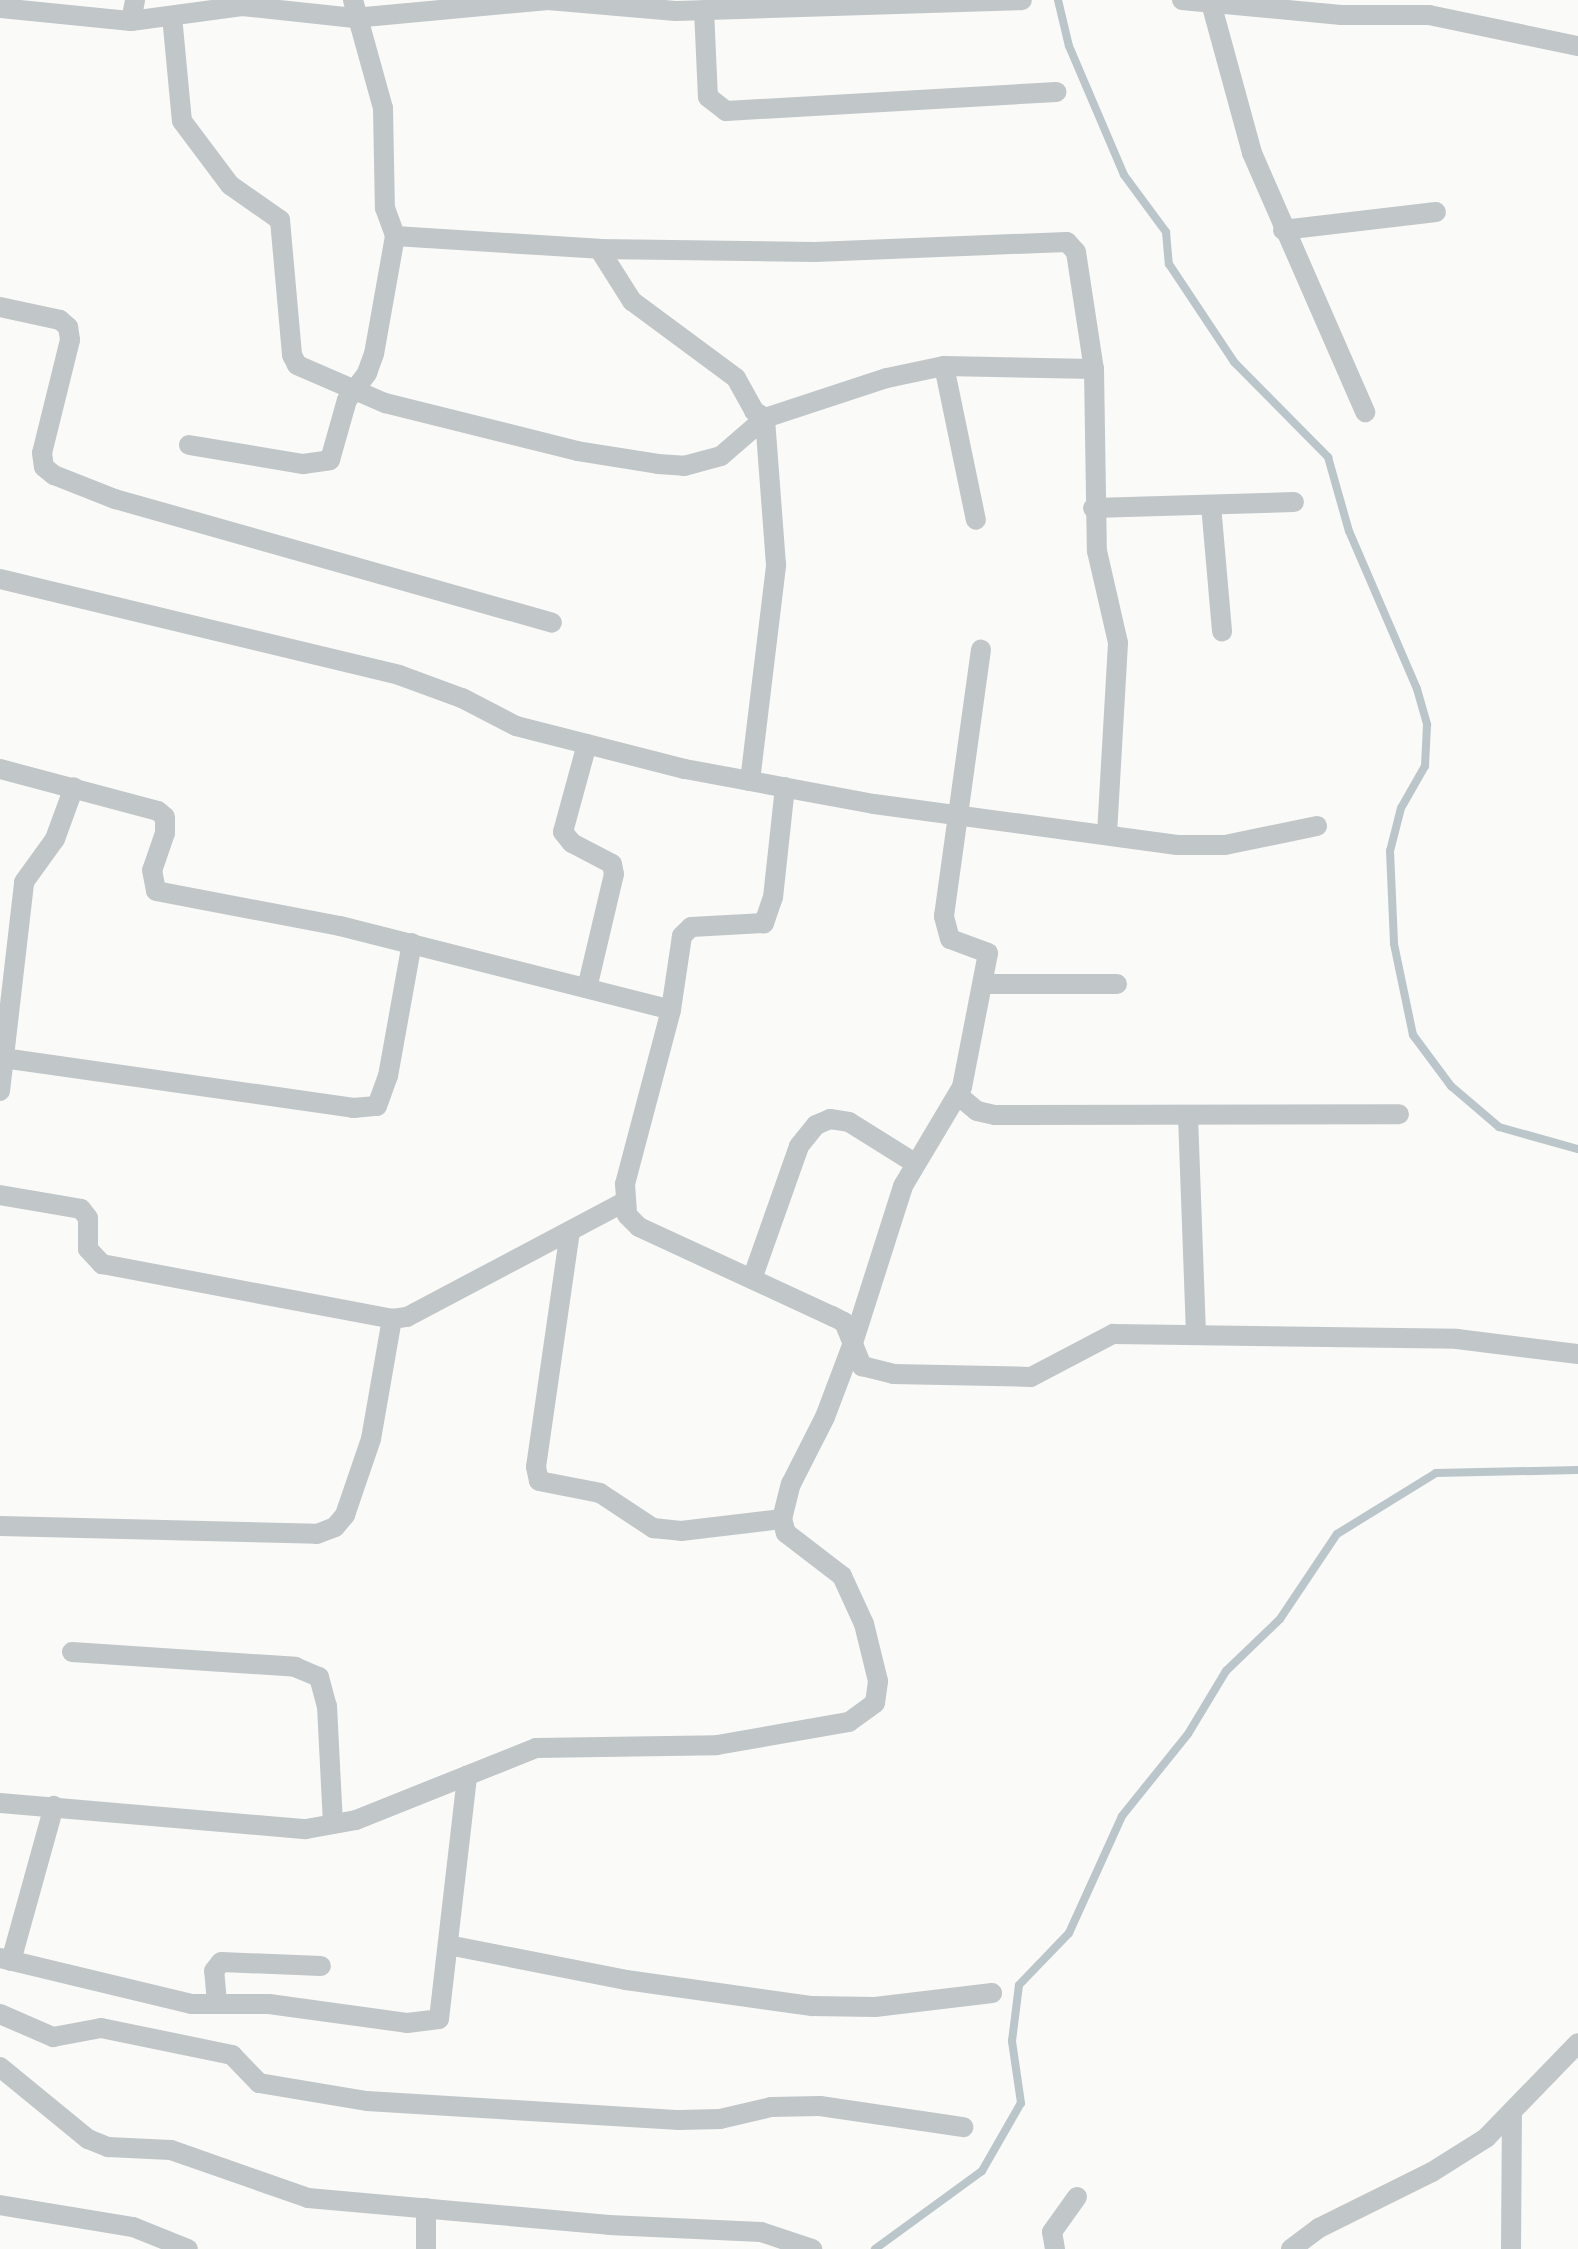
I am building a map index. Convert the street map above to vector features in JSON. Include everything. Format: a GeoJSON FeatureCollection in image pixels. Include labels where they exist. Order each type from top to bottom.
{"type":"FeatureCollection","features":[{"type":"Feature","properties":{"kind":"street"},"geometry":{"type":"LineString","coordinates":[[131,21],[135,0]]}},
{"type":"Feature","properties":{"kind":"street"},"geometry":{"type":"LineString","coordinates":[[0,8],[131,21],[277,6],[353,9],[548,0],[704,10],[758,4],[1022,0]]}},
{"type":"Feature","properties":{"kind":"street"},"geometry":{"type":"LineString","coordinates":[[1182,0],[1341,15],[1429,15],[1578,46]]}},
{"type":"Feature","properties":{"kind":"street"},"geometry":{"type":"LineString","coordinates":[[1211,3],[1252,153],[1365,412]]}},
{"type":"Feature","properties":{"kind":"street"},"geometry":{"type":"LineString","coordinates":[[189,445],[321,465],[330,460],[355,387],[374,354],[395,236],[385,208],[383,108],[353,9]]}},
{"type":"Feature","properties":{"kind":"street"},"geometry":{"type":"LineString","coordinates":[[704,10],[708,97],[726,111],[1056,92]]}},
{"type":"Feature","properties":{"kind":"street"},"geometry":{"type":"LineString","coordinates":[[172,16],[182,121],[230,185],[280,220],[292,355],[297,365],[355,387],[385,403],[577,451],[684,466],[721,456],[765,418],[887,378],[944,366],[1094,369]]}},
{"type":"Feature","properties":{"kind":"street"},"geometry":{"type":"LineString","coordinates":[[1283,230],[1436,212]]}},
{"type":"Feature","properties":{"kind":"street"},"geometry":{"type":"LineString","coordinates":[[395,236],[599,249],[815,252],[1067,242],[1076,252],[1094,369],[1093,508],[1097,551],[1118,643],[1107,832]]}},
{"type":"Feature","properties":{"kind":"street"},"geometry":{"type":"LineString","coordinates":[[599,249],[632,301],[736,378],[754,411],[765,418]]}},
{"type":"Feature","properties":{"kind":"street"},"geometry":{"type":"LineString","coordinates":[[0,307],[60,320],[68,327],[70,340],[42,453],[44,467],[54,475],[115,499],[552,623]]}},
{"type":"Feature","properties":{"kind":"street"},"geometry":{"type":"LineString","coordinates":[[944,366],[976,520]]}},
{"type":"Feature","properties":{"kind":"street"},"geometry":{"type":"LineString","coordinates":[[750,781],[776,565],[765,418]]}},
{"type":"Feature","properties":{"kind":"street"},"geometry":{"type":"LineString","coordinates":[[1093,508],[1294,502]]}},
{"type":"Feature","properties":{"kind":"street"},"geometry":{"type":"LineString","coordinates":[[1211,505],[1222,632]]}},
{"type":"Feature","properties":{"kind":"street"},"geometry":{"type":"LineString","coordinates":[[0,579],[399,675],[462,698],[501,721],[750,781],[954,814],[1203,847],[1317,826]]}},
{"type":"Feature","properties":{"kind":"street"},"geometry":{"type":"LineString","coordinates":[[0,1803],[270,1829],[333,1824],[536,1748],[717,1745],[849,1722],[864,1715],[875,1703],[878,1681],[864,1624],[842,1576],[830,1562],[786,1533],[782,1519],[791,1484],[825,1417],[853,1343],[913,1162],[959,1096],[984,984],[987,950],[956,942],[946,932],[954,814],[981,650]]}},
{"type":"Feature","properties":{"kind":"street"},"geometry":{"type":"LineString","coordinates":[[587,744],[563,832],[572,843],[612,864],[614,874],[587,988]]}},
{"type":"Feature","properties":{"kind":"street"},"geometry":{"type":"LineString","coordinates":[[0,769],[137,803],[165,817],[152,870],[156,891],[412,943],[671,1010]]}},
{"type":"Feature","properties":{"kind":"street"},"geometry":{"type":"LineString","coordinates":[[0,1091],[24,882],[55,839],[74,787]]}},
{"type":"Feature","properties":{"kind":"street"},"geometry":{"type":"LineString","coordinates":[[785,787],[770,911],[754,927],[691,927],[682,936],[671,1010],[624,1202],[627,1215],[639,1227],[844,1322],[862,1366],[871,1370],[1002,1379],[1043,1373],[1088,1342],[1113,1334],[1457,1339],[1578,1354]]}},
{"type":"Feature","properties":{"kind":"street"},"geometry":{"type":"LineString","coordinates":[[3,1058],[353,1108],[377,1106],[386,1087],[412,943]]}},
{"type":"Feature","properties":{"kind":"street"},"geometry":{"type":"LineString","coordinates":[[984,984],[1117,984]]}},
{"type":"Feature","properties":{"kind":"street"},"geometry":{"type":"LineString","coordinates":[[959,1096],[977,1111],[995,1115],[1399,1114]]}},
{"type":"Feature","properties":{"kind":"street"},"geometry":{"type":"LineString","coordinates":[[1188,1116],[1196,1334]]}},
{"type":"Feature","properties":{"kind":"street"},"geometry":{"type":"LineString","coordinates":[[752,1279],[799,1146],[816,1125],[830,1119],[849,1122],[913,1162]]}},
{"type":"Feature","properties":{"kind":"street"},"geometry":{"type":"LineString","coordinates":[[0,1195],[81,1209],[88,1218],[88,1249],[102,1264],[392,1319],[407,1317],[624,1202]]}},
{"type":"Feature","properties":{"kind":"street"},"geometry":{"type":"LineString","coordinates":[[570,1231],[538,1456],[539,1481],[600,1493],[653,1528],[681,1531],[782,1519]]}},
{"type":"Feature","properties":{"kind":"street"},"geometry":{"type":"LineString","coordinates":[[0,1526],[317,1534],[335,1527],[345,1515],[371,1439],[392,1319]]}},
{"type":"Feature","properties":{"kind":"street"},"geometry":{"type":"LineString","coordinates":[[72,1652],[295,1667],[319,1677],[325,1686],[333,1824]]}},
{"type":"Feature","properties":{"kind":"street"},"geometry":{"type":"LineString","coordinates":[[54,1806],[5,1959],[157,1999],[426,2023],[439,2019],[467,1776]]}},
{"type":"Feature","properties":{"kind":"street"},"geometry":{"type":"LineString","coordinates":[[448,1945],[613,1978],[812,2006],[875,2007],[992,1993]]}},
{"type":"Feature","properties":{"kind":"street"},"geometry":{"type":"LineString","coordinates":[[217,2003],[214,1971],[221,1962],[321,1966]]}},
{"type":"Feature","properties":{"kind":"street"},"geometry":{"type":"LineString","coordinates":[[0,2014],[53,2037],[101,2028],[223,2052],[237,2058],[259,2083],[367,2101],[679,2120],[720,2119],[771,2107],[820,2106],[963,2127]]}},
{"type":"Feature","properties":{"kind":"street"},"geometry":{"type":"LineString","coordinates":[[1291,2249],[1359,2206],[1432,2172],[1512,2115],[1578,2043]]}},
{"type":"Feature","properties":{"kind":"street"},"geometry":{"type":"LineString","coordinates":[[0,2067],[65,2125],[108,2147],[171,2150],[308,2198],[761,2232],[812,2249]]}},
{"type":"Feature","properties":{"kind":"street"},"geometry":{"type":"LineString","coordinates":[[1511,2249],[1512,2115]]}},
{"type":"Feature","properties":{"kind":"street"},"geometry":{"type":"LineString","coordinates":[[1055,2249],[1052,2232],[1077,2197]]}},
{"type":"Feature","properties":{"kind":"street"},"geometry":{"type":"LineString","coordinates":[[0,2205],[133,2227],[188,2249]]}},
{"type":"Feature","properties":{"kind":"street"},"geometry":{"type":"LineString","coordinates":[[426,2208],[426,2249]]}},
{"type":"Feature","properties":{"kind":"waterway"},"geometry":{"type":"LineString","coordinates":[[1058,0],[1069,46],[1124,175],[1166,232],[1169,264],[1234,362],[1328,457],[1349,531],[1417,689],[1427,725],[1425,766],[1401,808],[1390,851],[1394,944],[1413,1035],[1451,1086],[1499,1127],[1578,1149]]}},
{"type":"Feature","properties":{"kind":"waterway"},"geometry":{"type":"LineString","coordinates":[[875,2249],[982,2171],[1021,2103],[1012,2041],[1019,1985],[1069,1933],[1122,1816],[1188,1734],[1226,1671],[1280,1619],[1337,1534],[1436,1473],[1578,1470]]}}]}
